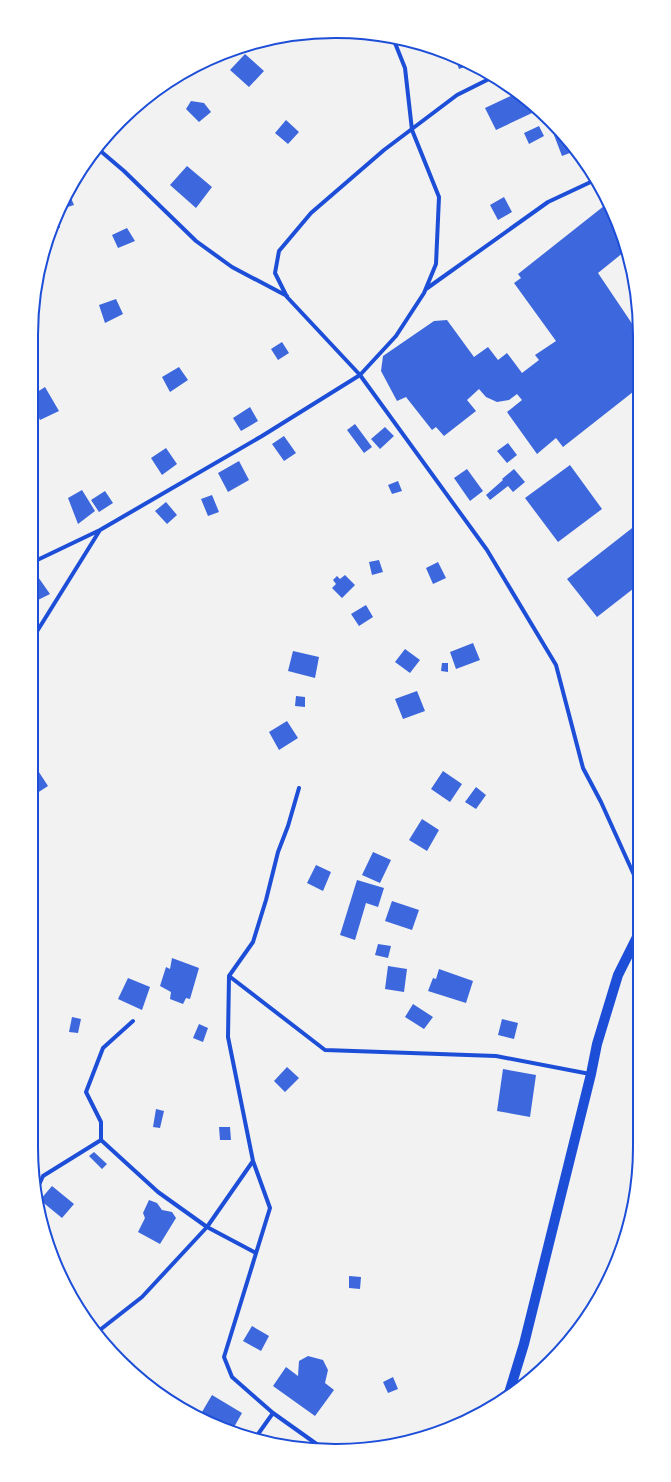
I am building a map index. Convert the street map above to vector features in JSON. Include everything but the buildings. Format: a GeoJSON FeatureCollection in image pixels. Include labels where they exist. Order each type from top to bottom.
{"type":"FeatureCollection","features":[{"type":"Feature","properties":{"kind":"highway"},"geometry":{"type":"LineString","coordinates":[[511,1387],[524,1344],[591,1074],[597,1044],[618,975],[633,945]]}},
{"type":"Feature","properties":{"kind":"street"},"geometry":{"type":"LineString","coordinates":[[38,560],[100,530],[262,436],[360,375],[396,336],[425,290],[436,264],[439,197],[412,130],[405,68],[396,44]]}},
{"type":"Feature","properties":{"kind":"street"},"geometry":{"type":"LineString","coordinates":[[486,79],[457,94],[379,155],[311,213],[279,251],[275,273],[287,296],[360,375],[487,550],[556,665],[583,768],[601,802],[633,873]]}},
{"type":"Feature","properties":{"kind":"street"},"geometry":{"type":"LineString","coordinates":[[101,151],[124,170],[196,241],[232,267],[287,296]]}},
{"type":"Feature","properties":{"kind":"street"},"geometry":{"type":"LineString","coordinates":[[425,290],[548,202],[590,182]]}},
{"type":"Feature","properties":{"kind":"street"},"geometry":{"type":"LineString","coordinates":[[38,630],[100,530]]}},
{"type":"Feature","properties":{"kind":"street"},"geometry":{"type":"LineString","coordinates":[[299,788],[288,826],[278,852],[266,900],[253,942],[229,976],[228,1037],[253,1161],[270,1208],[224,1357],[232,1377],[273,1413],[314,1443]]}},
{"type":"Feature","properties":{"kind":"street"},"geometry":{"type":"LineString","coordinates":[[229,976],[325,1050],[496,1056],[591,1074]]}},
{"type":"Feature","properties":{"kind":"street"},"geometry":{"type":"LineString","coordinates":[[133,1021],[103,1048],[86,1092],[101,1122],[101,1140],[158,1192],[207,1228],[256,1253]]}},
{"type":"Feature","properties":{"kind":"street"},"geometry":{"type":"LineString","coordinates":[[41,1182],[44,1176],[101,1140]]}},
{"type":"Feature","properties":{"kind":"street"},"geometry":{"type":"LineString","coordinates":[[100,1330],[142,1298],[207,1228],[253,1161]]}},
{"type":"Feature","properties":{"kind":"street"},"geometry":{"type":"LineString","coordinates":[[259,1434],[273,1413]]}}]}
